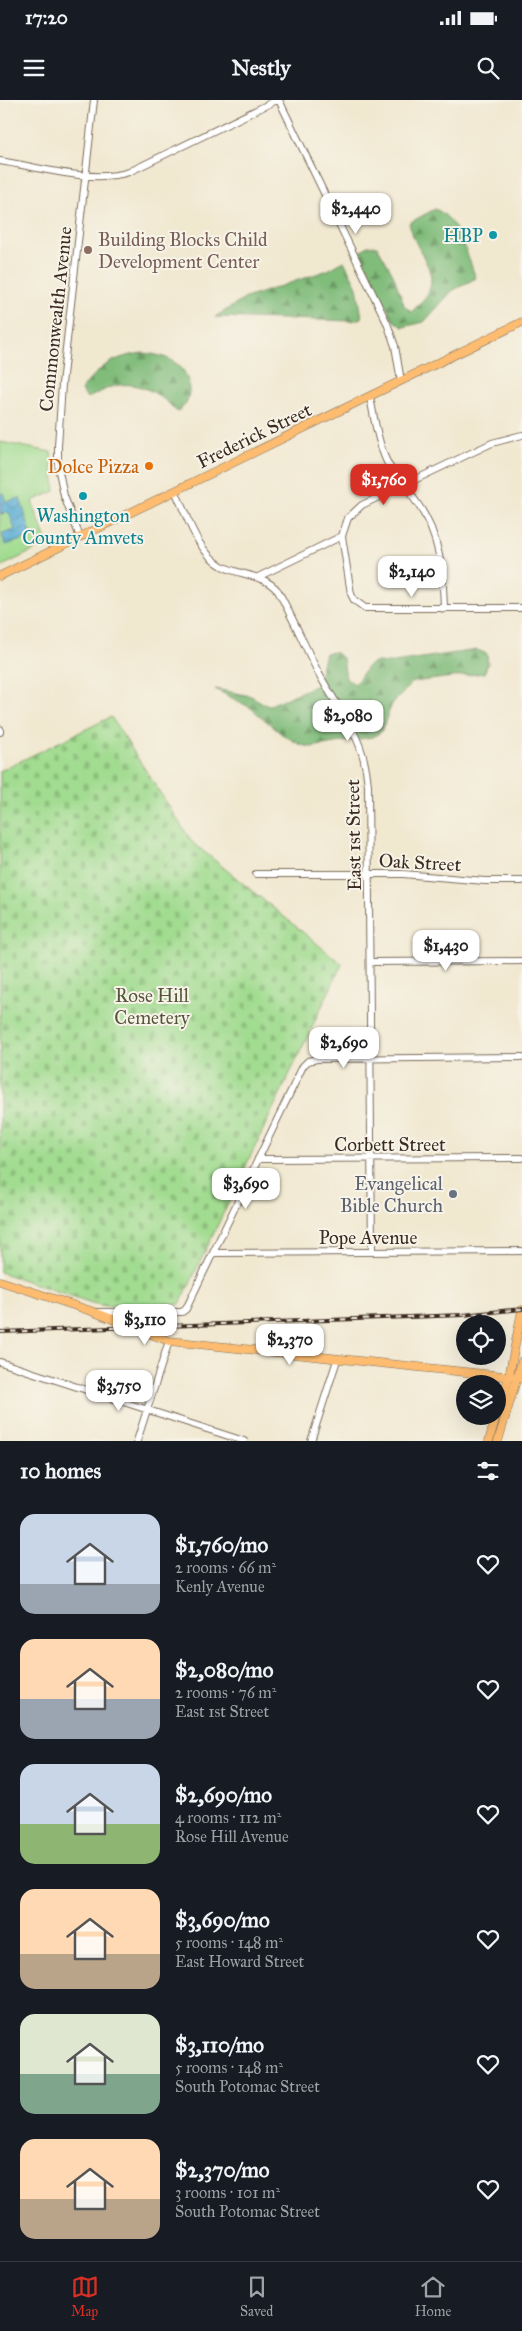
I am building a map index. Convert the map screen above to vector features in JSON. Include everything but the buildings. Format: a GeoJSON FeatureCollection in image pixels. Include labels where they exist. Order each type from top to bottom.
{"type":"FeatureCollection","features":[{"type":"Feature","properties":{"kind":"main road","name":"Frederick Street"},"geometry":{"type":"LineString","coordinates":[[0,576],[522,322]]}},
{"type":"Feature","properties":{"kind":"main road"},"geometry":{"type":"LineString","coordinates":[[0,1281],[94,1312],[169,1341],[520,1378]]}},
{"type":"Feature","properties":{"kind":"main road"},"geometry":{"type":"LineString","coordinates":[[506,1386],[522,1310]]}},
{"type":"Feature","properties":{"kind":"main road"},"geometry":{"type":"LineString","coordinates":[[498,1441],[520,1378],[522,1361]]}},
{"type":"Feature","properties":{"kind":"main road"},"geometry":{"type":"LineString","coordinates":[[489,1441],[494,1425]]}},
{"type":"Feature","properties":{"kind":"street","name":"Commonwealth Avenue"},"geometry":{"type":"LineString","coordinates":[[80,537],[64,496],[58,466],[58,446],[62,384],[94,100]]}},
{"type":"Feature","properties":{"kind":"street"},"geometry":{"type":"LineString","coordinates":[[0,160],[86,175],[116,176],[129,172],[278,100],[387,323],[395,346],[401,381]]}},
{"type":"Feature","properties":{"kind":"street"},"geometry":{"type":"LineString","coordinates":[[370,397],[382,452],[392,472],[425,516],[436,542],[443,572],[444,609]]}},
{"type":"Feature","properties":{"kind":"street"},"geometry":{"type":"LineString","coordinates":[[522,435],[492,442],[362,504],[348,518],[342,536],[351,594],[359,604],[373,609],[522,608]]}},
{"type":"Feature","properties":{"kind":"street","name":"East 1st Street"},"geometry":{"type":"LineString","coordinates":[[175,491],[199,542],[209,555],[228,568],[268,582],[278,591],[321,676],[352,727],[362,748],[368,785],[372,1252]]}},
{"type":"Feature","properties":{"kind":"street"},"geometry":{"type":"LineString","coordinates":[[258,578],[342,536]]}},
{"type":"Feature","properties":{"kind":"street","name":"Oak Street"},"geometry":{"type":"LineString","coordinates":[[256,874],[403,874],[485,881],[522,881]]}},
{"type":"Feature","properties":{"kind":"street"},"geometry":{"type":"LineString","coordinates":[[370,962],[522,961]]}},
{"type":"Feature","properties":{"kind":"street"},"geometry":{"type":"LineString","coordinates":[[94,1312],[185,1311],[303,1066],[308,1061],[317,1059],[522,1057]]}},
{"type":"Feature","properties":{"kind":"street","name":"Corbett Street"},"geometry":{"type":"LineString","coordinates":[[258,1159],[522,1158]]}},
{"type":"Feature","properties":{"kind":"street","name":"Pope Avenue"},"geometry":{"type":"LineString","coordinates":[[213,1253],[522,1251]]}},
{"type":"Feature","properties":{"kind":"street"},"geometry":{"type":"LineString","coordinates":[[129,1327],[154,1312]]}},
{"type":"Feature","properties":{"kind":"street"},"geometry":{"type":"LineString","coordinates":[[136,1441],[169,1341]]}},
{"type":"Feature","properties":{"kind":"street"},"geometry":{"type":"LineString","coordinates":[[311,1441],[337,1360]]}},
{"type":"Feature","properties":{"kind":"street"},"geometry":{"type":"LineString","coordinates":[[0,1362],[244,1441]]}},
{"type":"Feature","properties":{"kind":"green space"},"geometry":{"type":"Polygon","coordinates":[[[435,209],[443,214],[456,229],[476,278],[452,291],[424,322],[403,327],[394,321],[358,254],[367,246],[377,246],[393,274],[404,305],[411,312],[423,300],[430,289],[431,279],[429,269],[413,236],[409,223],[435,209]]]}},
{"type":"Feature","properties":{"kind":"green space"},"geometry":{"type":"Polygon","coordinates":[[[344,261],[357,287],[362,318],[352,321],[215,317],[246,298],[328,270],[344,261]]]}},
{"type":"Feature","properties":{"kind":"green space"},"geometry":{"type":"Polygon","coordinates":[[[143,353],[168,359],[186,374],[189,395],[186,404],[177,412],[170,404],[153,392],[134,385],[114,386],[87,398],[81,390],[107,364],[122,357],[143,353]]]}},
{"type":"Feature","properties":{"kind":"green space"},"geometry":{"type":"Polygon","coordinates":[[[0,442],[51,452],[55,491],[32,501],[47,544],[0,567],[0,442]]]}},
{"type":"Feature","properties":{"kind":"green space"},"geometry":{"type":"Polygon","coordinates":[[[477,650],[487,654],[488,664],[484,673],[413,682],[392,704],[381,732],[372,737],[311,747],[301,745],[283,735],[251,708],[215,689],[251,696],[268,706],[317,685],[325,653],[335,652],[343,659],[346,679],[355,684],[371,664],[477,650]]]}},
{"type":"Feature","properties":{"kind":"green space","name":"Rose Hill Cemetery"},"geometry":{"type":"Polygon","coordinates":[[[111,717],[192,842],[342,964],[180,1304],[105,1306],[0,1272],[0,771],[111,717]]]}},
{"type":"Feature","properties":{"kind":"water"},"geometry":{"type":"Polygon","coordinates":[[[3,493],[6,502],[20,498],[32,537],[5,545],[2,534],[15,530],[9,512],[0,514],[0,494],[3,493]]]}},
{"type":"Feature","properties":{"kind":"railway"},"geometry":{"type":"LineString","coordinates":[[0,1332],[463,1315],[522,1309]]}},
{"type":"Feature","properties":{"kind":"place","name":"HBP"},"geometry":{"type":"Point","coordinates":[493,235]}},
{"type":"Feature","properties":{"kind":"place","name":"Building Blocks Child Development Center"},"geometry":{"type":"Point","coordinates":[88,250]}},
{"type":"Feature","properties":{"kind":"place","name":"Dolce Pizza"},"geometry":{"type":"Point","coordinates":[149,466]}},
{"type":"Feature","properties":{"kind":"place","name":"Washington County Amvets"},"geometry":{"type":"Point","coordinates":[83,496]}},
{"type":"Feature","properties":{"kind":"place","name":"Evangelical Bible Church"},"geometry":{"type":"Point","coordinates":[453,1194]}}]}
